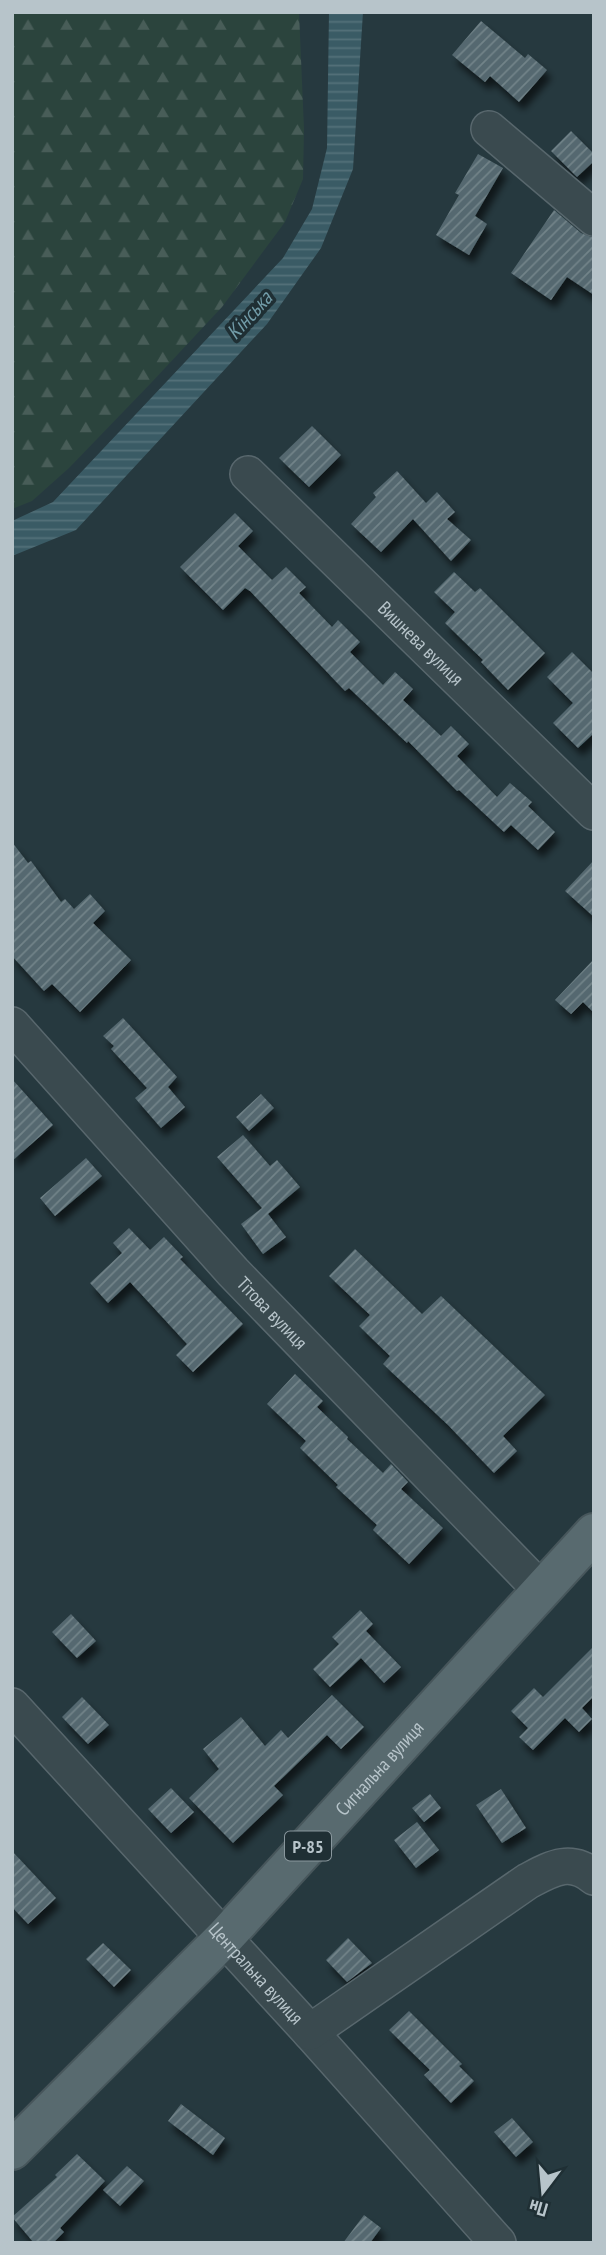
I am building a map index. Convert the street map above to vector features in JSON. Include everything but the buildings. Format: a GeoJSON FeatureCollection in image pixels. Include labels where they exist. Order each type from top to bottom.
{"type":"FeatureCollection","features":[{"type":"Feature","properties":{"kind":"main road","name":"Сигнальна вулиця"},"geometry":{"type":"LineString","coordinates":[[12,2150],[224,1938],[594,1533]]}},
{"type":"Feature","properties":{"kind":"street"},"geometry":{"type":"LineString","coordinates":[[489,129],[594,218]]}},
{"type":"Feature","properties":{"kind":"street","name":"Вишнева вулиця"},"geometry":{"type":"LineString","coordinates":[[248,474],[594,812]]}},
{"type":"Feature","properties":{"kind":"street","name":"Тітова вулиця"},"geometry":{"type":"LineString","coordinates":[[12,1025],[233,1272],[542,1591]]}},
{"type":"Feature","properties":{"kind":"street","name":"Центральна вулиця"},"geometry":{"type":"LineString","coordinates":[[12,1706],[310,2032],[498,2243]]}},
{"type":"Feature","properties":{"kind":"street"},"geometry":{"type":"LineString","coordinates":[[310,2032],[528,1881],[558,1866],[585,1870],[594,1877]]}},
{"type":"Feature","properties":{"kind":"green space"},"geometry":{"type":"Polygon","coordinates":[[[12,12],[299,12],[304,129],[303,179],[285,222],[222,307],[69,468],[32,501],[12,509],[12,12]]]}},
{"type":"Feature","properties":{"kind":"water","name":"Кінська"},"geometry":{"type":"Polygon","coordinates":[[[329,12],[363,12],[353,169],[321,248],[267,324],[76,530],[12,556],[12,521],[53,502],[283,258],[312,209],[327,148],[329,12]]]}}]}
